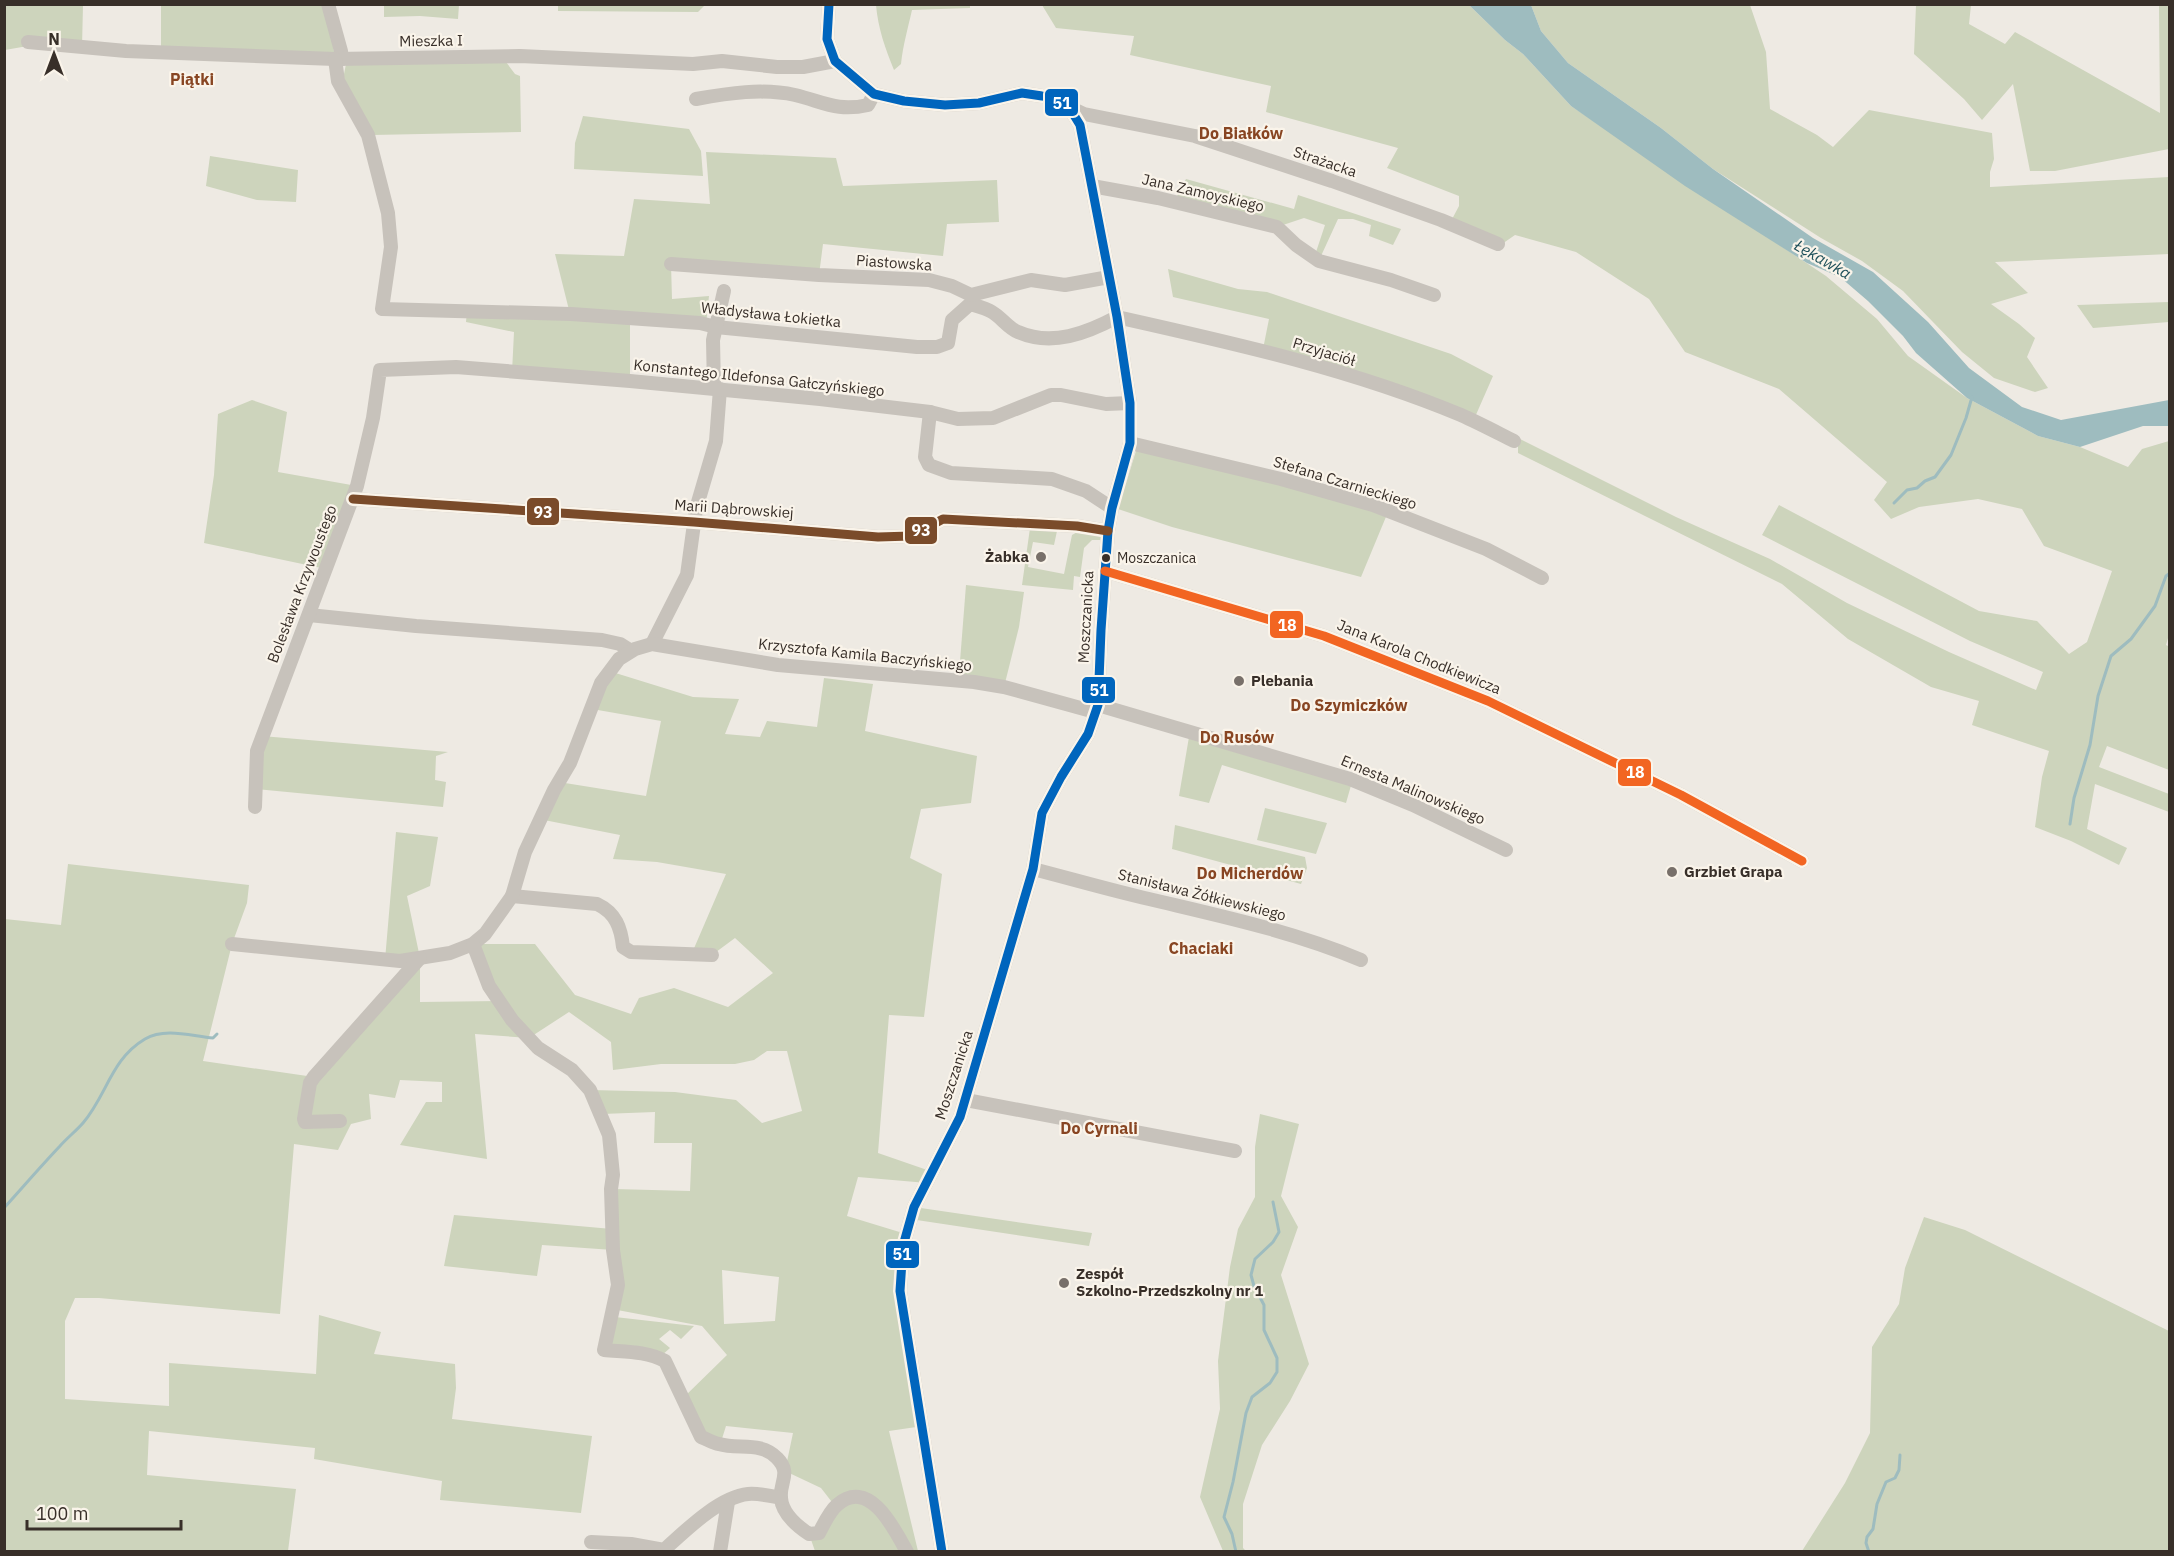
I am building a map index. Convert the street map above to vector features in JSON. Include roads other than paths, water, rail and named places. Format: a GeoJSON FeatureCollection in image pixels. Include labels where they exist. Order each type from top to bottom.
{"type":"FeatureCollection","features":[{"type":"Feature","properties":{"kind":"street"},"geometry":{"type":"LineString","coordinates":[[328,4],[341,51],[338,59]]}},
{"type":"Feature","properties":{"kind":"street"},"geometry":{"type":"LineString","coordinates":[[829,4],[827,39],[835,61],[874,94],[904,101],[945,105],[979,103],[1022,93],[1051,97],[1069,106]]}},
{"type":"Feature","properties":{"kind":"street","name":"Mieszka I"},"geometry":{"type":"LineString","coordinates":[[28,42],[126,51],[338,59],[520,56],[693,64],[722,61],[777,67],[802,67],[835,61]]}},
{"type":"Feature","properties":{"kind":"street","name":"Władysława Łokietka"},"geometry":{"type":"LineString","coordinates":[[338,59],[338,81],[368,135],[388,213],[391,247],[382,309],[571,314],[700,323],[716,327],[917,347],[937,347],[948,343],[952,320],[970,299]]}},
{"type":"Feature","properties":{"kind":"street"},"geometry":{"type":"LineString","coordinates":[[696,99],[742,91],[793,95],[834,108],[868,105],[874,94]]}},
{"type":"Feature","properties":{"kind":"street","name":"Moszczanicka"},"geometry":{"type":"LineString","coordinates":[[942,1551],[900,1291],[903,1246],[914,1207],[960,1117],[966,1100],[1033,869],[1042,813],[1088,734],[1097,708],[1108,531],[1130,443],[1130,403],[1117,317],[1080,125],[1069,106]]}},
{"type":"Feature","properties":{"kind":"street","name":"Strażacka"},"geometry":{"type":"LineString","coordinates":[[1069,106],[1084,114],[1195,136],[1332,181],[1441,220],[1498,244]]}},
{"type":"Feature","properties":{"kind":"street","name":"Jana Zamoyskiego"},"geometry":{"type":"LineString","coordinates":[[1092,186],[1158,198],[1277,227],[1296,245],[1319,261],[1391,280],[1434,295]]}},
{"type":"Feature","properties":{"kind":"street","name":"Piastowska"},"geometry":{"type":"LineString","coordinates":[[671,264],[819,275],[929,280],[952,286],[970,299]]}},
{"type":"Feature","properties":{"kind":"street"},"geometry":{"type":"LineString","coordinates":[[970,299],[1031,280],[1065,285],[1109,277]]}},
{"type":"Feature","properties":{"kind":"street"},"geometry":{"type":"LineString","coordinates":[[652,644],[687,574],[694,522],[716,441],[717,389],[713,340],[724,291]]}},
{"type":"Feature","properties":{"kind":"street"},"geometry":{"type":"LineString","coordinates":[[970,299],[990,310],[1016,332],[1036,338],[1065,338],[1095,329],[1117,317]]}},
{"type":"Feature","properties":{"kind":"street","name":"Przyjaciół"},"geometry":{"type":"LineString","coordinates":[[1117,317],[1309,363],[1451,411],[1514,441]]}},
{"type":"Feature","properties":{"kind":"street","name":"Konstantego Ildefonsa Gałczyńskiego"},"geometry":{"type":"LineString","coordinates":[[380,370],[456,367],[717,389],[930,412],[958,419],[993,418],[1051,395],[1106,404],[1130,403]]}},
{"type":"Feature","properties":{"kind":"street","name":"Bolesława Krzywoustego"},"geometry":{"type":"LineString","coordinates":[[255,807],[257,750],[352,499],[373,418],[380,370]]}},
{"type":"Feature","properties":{"kind":"street"},"geometry":{"type":"LineString","coordinates":[[930,412],[925,457],[929,465],[951,473],[1052,479],[1086,491],[1112,508]]}},
{"type":"Feature","properties":{"kind":"street","name":"Stefana Czarnieckiego"},"geometry":{"type":"LineString","coordinates":[[1130,443],[1281,479],[1373,505],[1486,549],[1542,578]]}},
{"type":"Feature","properties":{"kind":"street","name":"Marii Dąbrowskiej"},"geometry":{"type":"LineString","coordinates":[[352,499],[878,537],[911,536],[943,519],[1077,526],[1108,531]]}},
{"type":"Feature","properties":{"kind":"street","name":"Jana Karola Chodkiewicza"},"geometry":{"type":"LineString","coordinates":[[1105,572],[1324,636],[1488,701],[1681,795],[1802,861]]}},
{"type":"Feature","properties":{"kind":"street"},"geometry":{"type":"LineString","coordinates":[[309,615],[416,626],[602,640],[620,644],[631,651]]}},
{"type":"Feature","properties":{"kind":"street","name":"Krzysztofa Kamila Baczyńskiego"},"geometry":{"type":"LineString","coordinates":[[232,944],[400,962],[450,953],[473,944],[485,934],[512,896],[525,852],[554,790],[570,763],[601,683],[619,659],[631,651],[652,644],[778,665],[974,682],[1097,708]]}},
{"type":"Feature","properties":{"kind":"street","name":"Ernesta Malinowskiego"},"geometry":{"type":"LineString","coordinates":[[1097,708],[1350,779],[1422,809],[1506,850]]}},
{"type":"Feature","properties":{"kind":"street","name":"Stanisława Żółkiewskiego"},"geometry":{"type":"LineString","coordinates":[[1033,869],[1147,899],[1211,912],[1327,946],[1361,960]]}},
{"type":"Feature","properties":{"kind":"street"},"geometry":{"type":"LineString","coordinates":[[512,896],[597,904],[604,907],[616,918],[623,947],[631,952],[712,955]]}},
{"type":"Feature","properties":{"kind":"street"},"geometry":{"type":"LineString","coordinates":[[473,944],[489,986],[512,1020],[538,1048],[572,1070],[590,1090],[609,1135],[613,1175],[612,1218],[618,1285],[604,1350],[654,1355],[665,1361],[701,1437],[720,1445],[749,1446],[765,1450],[778,1458],[785,1478],[780,1498],[788,1516],[809,1534],[819,1533],[835,1506],[848,1497],[861,1497],[874,1504],[886,1516],[907,1551]]}},
{"type":"Feature","properties":{"kind":"street"},"geometry":{"type":"LineString","coordinates":[[340,1121],[305,1122],[310,1083],[420,958]]}},
{"type":"Feature","properties":{"kind":"street"},"geometry":{"type":"LineString","coordinates":[[966,1100],[1235,1151]]}},
{"type":"Feature","properties":{"kind":"street"},"geometry":{"type":"LineString","coordinates":[[591,1542],[631,1544],[664,1550],[699,1518],[745,1494],[780,1498]]}},
{"type":"Feature","properties":{"kind":"street"},"geometry":{"type":"LineString","coordinates":[[720,1551],[728,1502]]}},
{"type":"Feature","properties":{"kind":"water","name":"Łękawka"},"geometry":{"type":"Polygon","coordinates":[[[1469,5],[1531,5],[1541,31],[1568,63],[1661,128],[1713,169],[1813,238],[1873,272],[1928,322],[1969,368],[2022,407],[2061,420],[2169,400],[2169,426],[2143,426],[2080,447],[2038,436],[1967,398],[1916,353],[1903,336],[1868,301],[1840,277],[1807,263],[1685,186],[1571,106],[1523,54],[1469,5]]]}},
{"type":"Feature","properties":{"kind":"waterway"},"geometry":{"type":"LineString","coordinates":[[1894,503],[1907,490],[1917,488],[1925,481],[1935,477],[1951,455],[1972,397]]}},
{"type":"Feature","properties":{"kind":"waterway"},"geometry":{"type":"LineString","coordinates":[[2070,824],[2074,798],[2090,745],[2098,696],[2111,656],[2131,639],[2155,606],[2166,576],[2170,573]]}},
{"type":"Feature","properties":{"kind":"waterway"},"geometry":{"type":"LineString","coordinates":[[4,1208],[83,1123],[117,1067],[134,1047],[153,1035],[178,1033],[213,1038],[217,1034]]}},
{"type":"Feature","properties":{"kind":"waterway"},"geometry":{"type":"LineString","coordinates":[[1236,1552],[1232,1534],[1224,1517],[1246,1413],[1252,1397],[1270,1383],[1277,1372],[1277,1358],[1264,1330],[1264,1305],[1251,1275],[1255,1259],[1273,1242],[1279,1232],[1273,1202]]}},
{"type":"Feature","properties":{"kind":"waterway"},"geometry":{"type":"LineString","coordinates":[[1869,1552],[1866,1543],[1873,1529],[1877,1504],[1886,1482],[1895,1478],[1899,1470],[1900,1455]]}},
{"type":"Feature","properties":{"kind":"place","name":"Żabka"},"geometry":{"type":"Point","coordinates":[1041,557]}},
{"type":"Feature","properties":{"kind":"place","name":"Moszczanica"},"geometry":{"type":"Point","coordinates":[1106,558]}},
{"type":"Feature","properties":{"kind":"place","name":"Plebania"},"geometry":{"type":"Point","coordinates":[1239,681]}},
{"type":"Feature","properties":{"kind":"place","name":"Grzbiet Grapa"},"geometry":{"type":"Point","coordinates":[1672,872]}},
{"type":"Feature","properties":{"kind":"place","name":"Zespół Szkolno-Przedszkolny nr 1"},"geometry":{"type":"Point","coordinates":[1064,1283]}},
{"type":"Feature","properties":{"kind":"district","name":"Piątki"},"geometry":{"type":"Point","coordinates":[192,79]}},
{"type":"Feature","properties":{"kind":"district","name":"Do Białków"},"geometry":{"type":"Point","coordinates":[1241,133]}},
{"type":"Feature","properties":{"kind":"district","name":"Do Szymiczków"},"geometry":{"type":"Point","coordinates":[1349,705]}},
{"type":"Feature","properties":{"kind":"district","name":"Do Rusów"},"geometry":{"type":"Point","coordinates":[1237,737]}},
{"type":"Feature","properties":{"kind":"district","name":"Do Micherdów"},"geometry":{"type":"Point","coordinates":[1250,873]}},
{"type":"Feature","properties":{"kind":"district","name":"Chaciaki"},"geometry":{"type":"Point","coordinates":[1201,948]}},
{"type":"Feature","properties":{"kind":"district","name":"Do Cyrnali"},"geometry":{"type":"Point","coordinates":[1099,1128]}}]}
